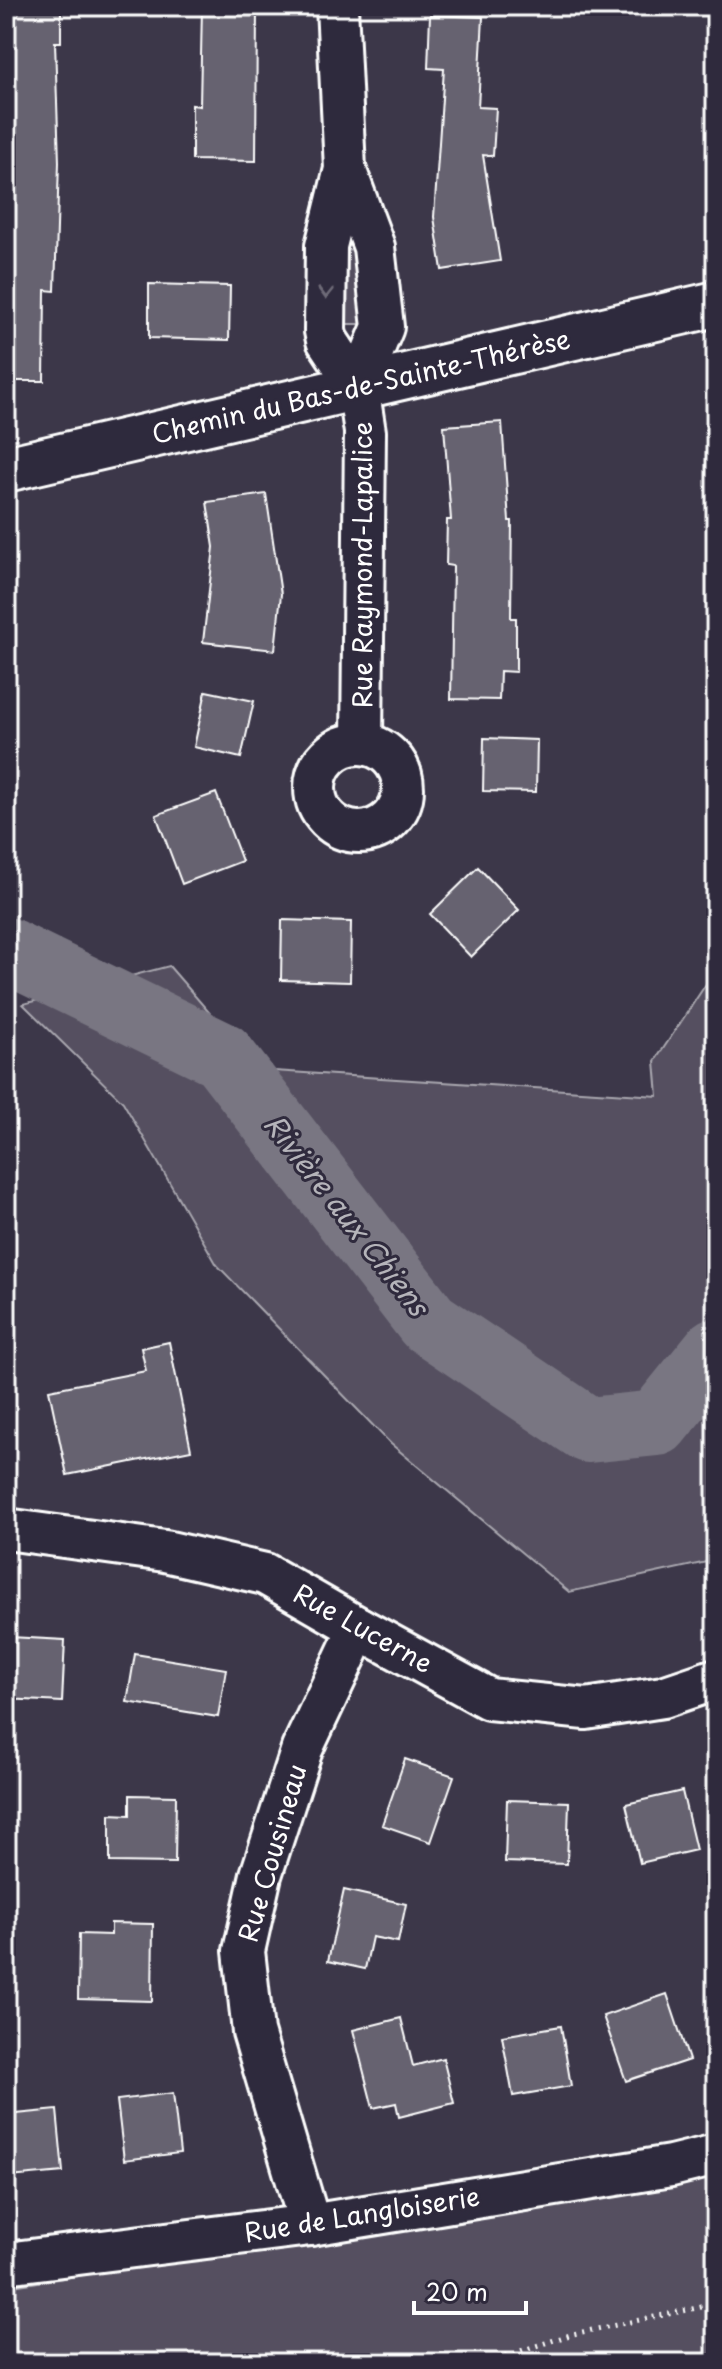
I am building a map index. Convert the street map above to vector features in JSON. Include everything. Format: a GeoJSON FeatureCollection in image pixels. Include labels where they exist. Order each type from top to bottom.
{"type":"FeatureCollection","features":[{"type":"Feature","properties":{"kind":"street","name":"Rue Raymond-Lapalice"},"geometry":{"type":"LineString","coordinates":[[337,6],[345,169],[326,246],[325,331],[327,340],[358,387],[365,432],[362,744]]}},
{"type":"Feature","properties":{"kind":"street","name":"Rue Raymond-Lapalice"},"geometry":{"type":"LineString","coordinates":[[345,169],[374,247],[383,327],[358,387]]}},
{"type":"Feature","properties":{"kind":"street","name":"Chemin du Bas-de-Sainte-Thérèse"},"geometry":{"type":"LineString","coordinates":[[6,469],[716,304]]}},
{"type":"Feature","properties":{"kind":"street","name":"Rue Lucerne"},"geometry":{"type":"LineString","coordinates":[[6,1529],[165,1551],[265,1574],[489,1699],[586,1709],[663,1697],[716,1679]]}},
{"type":"Feature","properties":{"kind":"street","name":"Rue Cousineau"},"geometry":{"type":"LineString","coordinates":[[310,2225],[253,2032],[244,1951],[261,1875],[302,1749],[359,1628]]}},
{"type":"Feature","properties":{"kind":"street","name":"Rue de Langloiserie"},"geometry":{"type":"LineString","coordinates":[[6,2263],[310,2225],[671,2166],[716,2155]]}},
{"type":"Feature","properties":{"kind":"path"},"geometry":{"type":"LineString","coordinates":[[483,2363],[573,2334],[716,2304]]}},
{"type":"Feature","properties":{"kind":"shaded area"},"geometry":{"type":"Polygon","coordinates":[[[356,250],[362,324],[345,324],[346,251],[356,250]]]}},
{"type":"Feature","properties":{"kind":"shaded area"},"geometry":{"type":"Polygon","coordinates":[[[169,966],[259,1070],[658,1096],[655,1061],[716,969],[716,1560],[569,1592],[391,1444],[217,1265],[123,1102],[23,1004],[169,966]]]}},
{"type":"Feature","properties":{"kind":"shaded area"},"geometry":{"type":"Polygon","coordinates":[[[716,2171],[716,2361],[6,2363],[6,2287],[716,2171]]]}},
{"type":"Feature","properties":{"kind":"building"},"geometry":{"type":"Polygon","coordinates":[[[10,6],[61,6],[61,42],[55,42],[59,162],[55,291],[45,290],[44,381],[6,381],[6,78],[10,6]]]}},
{"type":"Feature","properties":{"kind":"building"},"geometry":{"type":"Polygon","coordinates":[[[202,6],[257,6],[256,161],[192,160],[192,105],[200,106],[202,6]]]}},
{"type":"Feature","properties":{"kind":"building"},"geometry":{"type":"Polygon","coordinates":[[[430,15],[483,17],[478,107],[496,108],[493,156],[483,155],[500,261],[442,270],[434,217],[444,69],[428,68],[430,15]]]}},
{"type":"Feature","properties":{"kind":"building"},"geometry":{"type":"Polygon","coordinates":[[[149,284],[230,286],[229,340],[149,338],[149,284]]]}},
{"type":"Feature","properties":{"kind":"building"},"geometry":{"type":"Polygon","coordinates":[[[502,422],[509,521],[512,521],[511,618],[516,618],[516,672],[500,671],[499,700],[451,699],[453,566],[446,565],[447,520],[451,520],[444,426],[502,422]]]}},
{"type":"Feature","properties":{"kind":"building"},"geometry":{"type":"Polygon","coordinates":[[[266,494],[281,594],[275,650],[203,642],[214,547],[207,502],[266,494]]]}},
{"type":"Feature","properties":{"kind":"building"},"geometry":{"type":"Polygon","coordinates":[[[206,691],[254,701],[241,758],[194,747],[206,691]]]}},
{"type":"Feature","properties":{"kind":"building"},"geometry":{"type":"Polygon","coordinates":[[[484,738],[537,740],[536,792],[483,791],[484,738]]]}},
{"type":"Feature","properties":{"kind":"building"},"geometry":{"type":"Polygon","coordinates":[[[216,793],[242,861],[182,884],[156,815],[216,793]]]}},
{"type":"Feature","properties":{"kind":"building"},"geometry":{"type":"Polygon","coordinates":[[[478,867],[519,910],[471,957],[430,914],[478,867]]]}},
{"type":"Feature","properties":{"kind":"building"},"geometry":{"type":"Polygon","coordinates":[[[282,920],[351,922],[350,982],[281,980],[282,920]]]}},
{"type":"Feature","properties":{"kind":"building"},"geometry":{"type":"Polygon","coordinates":[[[169,1342],[191,1450],[67,1475],[49,1390],[146,1371],[141,1348],[169,1342]]]}},
{"type":"Feature","properties":{"kind":"building"},"geometry":{"type":"Polygon","coordinates":[[[10,1637],[65,1640],[62,1702],[6,1699],[10,1637]]]}},
{"type":"Feature","properties":{"kind":"building"},"geometry":{"type":"Polygon","coordinates":[[[135,1654],[226,1669],[218,1717],[127,1702],[135,1654]]]}},
{"type":"Feature","properties":{"kind":"building"},"geometry":{"type":"Polygon","coordinates":[[[405,1759],[454,1776],[431,1842],[382,1825],[405,1759]]]}},
{"type":"Feature","properties":{"kind":"building"},"geometry":{"type":"Polygon","coordinates":[[[682,1791],[696,1850],[640,1863],[626,1804],[682,1791]]]}},
{"type":"Feature","properties":{"kind":"building"},"geometry":{"type":"Polygon","coordinates":[[[130,1795],[176,1796],[175,1863],[110,1862],[110,1814],[130,1815],[130,1795]]]}},
{"type":"Feature","properties":{"kind":"building"},"geometry":{"type":"Polygon","coordinates":[[[507,1800],[569,1802],[567,1864],[505,1862],[507,1800]]]}},
{"type":"Feature","properties":{"kind":"building"},"geometry":{"type":"Polygon","coordinates":[[[344,1890],[406,1904],[398,1942],[372,1937],[365,1969],[328,1961],[344,1890]]]}},
{"type":"Feature","properties":{"kind":"building"},"geometry":{"type":"Polygon","coordinates":[[[111,1923],[153,1924],[152,2001],[78,1999],[79,1934],[111,1935],[111,1923]]]}},
{"type":"Feature","properties":{"kind":"building"},"geometry":{"type":"Polygon","coordinates":[[[667,1994],[689,2060],[626,2081],[603,2016],[667,1994]]]}},
{"type":"Feature","properties":{"kind":"building"},"geometry":{"type":"Polygon","coordinates":[[[401,2018],[413,2066],[443,2058],[454,2103],[399,2117],[396,2103],[373,2108],[353,2030],[401,2018]]]}},
{"type":"Feature","properties":{"kind":"building"},"geometry":{"type":"Polygon","coordinates":[[[561,2026],[571,2086],[513,2096],[502,2036],[561,2026]]]}},
{"type":"Feature","properties":{"kind":"building"},"geometry":{"type":"Polygon","coordinates":[[[173,2093],[180,2153],[124,2160],[117,2100],[173,2093]]]}},
{"type":"Feature","properties":{"kind":"building"},"geometry":{"type":"Polygon","coordinates":[[[57,2110],[63,2172],[10,2177],[6,2115],[57,2110]]]}},
{"type":"Feature","properties":{"kind":"waterway","name":"Rivière aux Chiens"},"geometry":{"type":"LineString","coordinates":[[6,950],[222,1055],[428,1322],[588,1430],[657,1423],[716,1350]]}}]}
